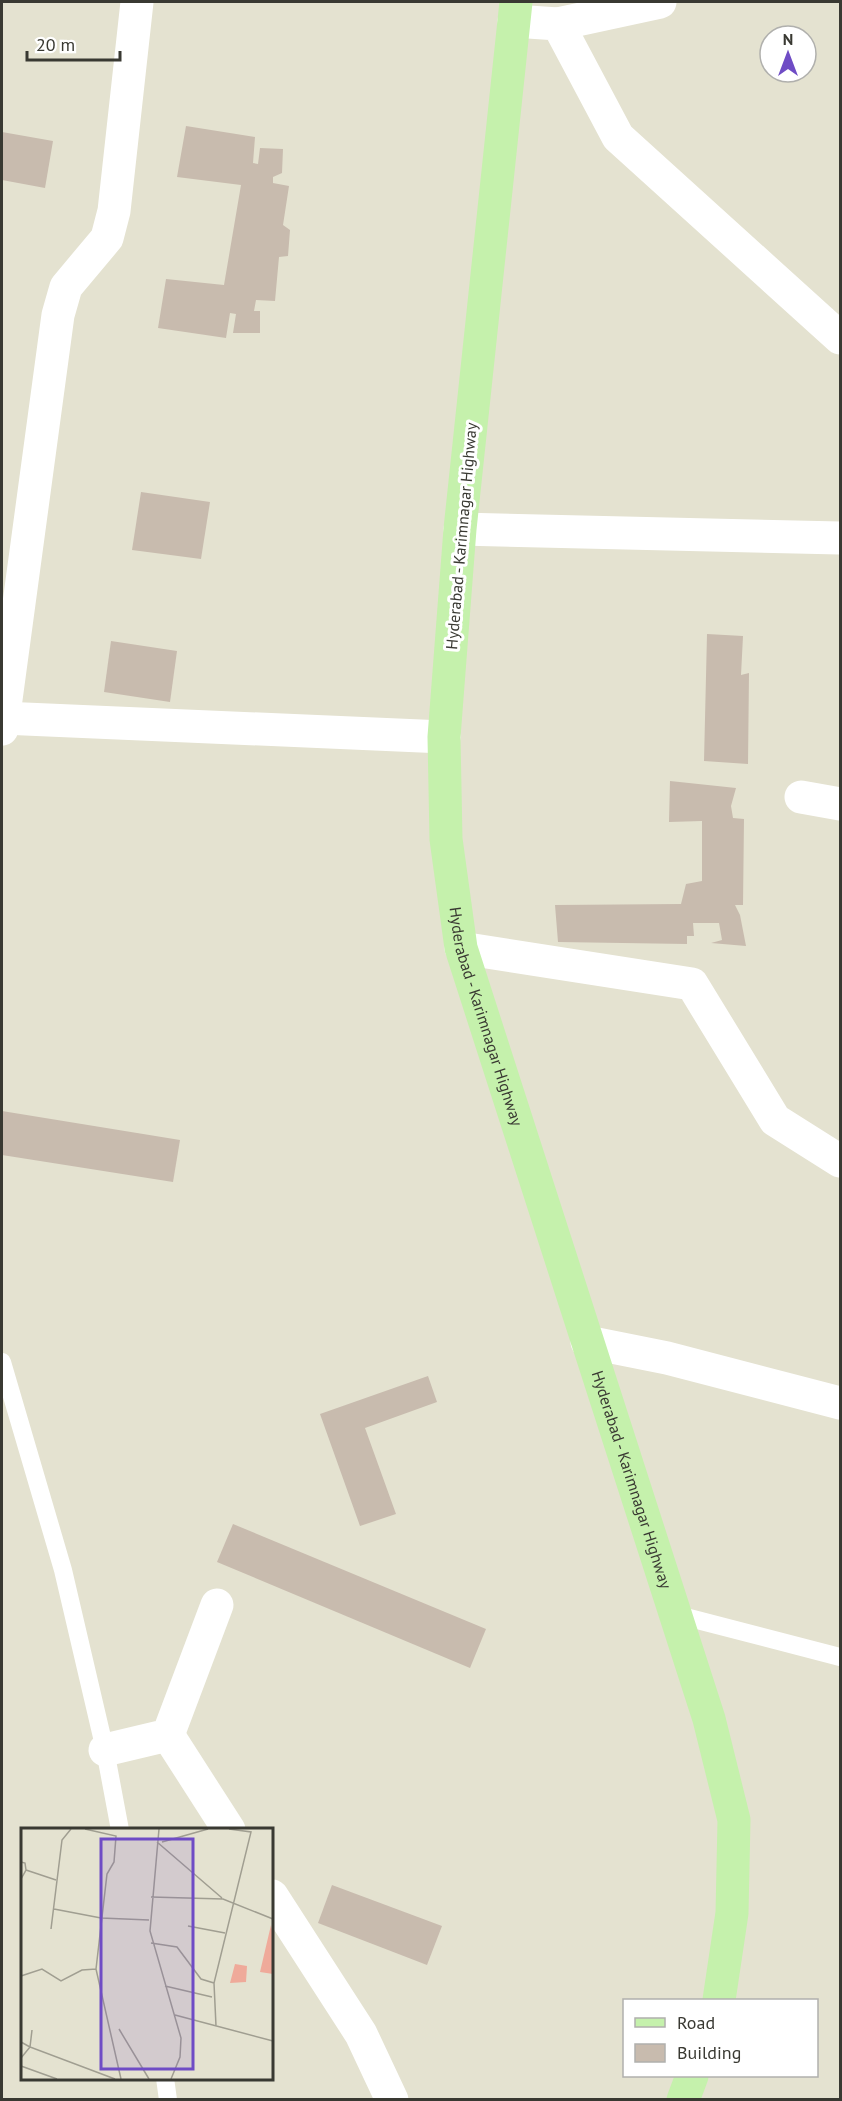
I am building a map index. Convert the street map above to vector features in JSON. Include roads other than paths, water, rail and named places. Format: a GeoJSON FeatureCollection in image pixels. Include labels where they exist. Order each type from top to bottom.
{"type":"FeatureCollection","features":[{"type":"Feature","properties":{"kind":"main road","name":"Hyderabad - Karimnagar Highway"},"geometry":{"type":"LineString","coordinates":[[515,11],[460,529],[444,737],[446,839],[461,948],[709,1719],[734,1820],[732,1913],[719,1999]]}},
{"type":"Feature","properties":{"kind":"main road"},"geometry":{"type":"LineString","coordinates":[[683,2100],[692,2077]]}},
{"type":"Feature","properties":{"kind":"street"},"geometry":{"type":"LineString","coordinates":[[136,2],[114,211],[107,238],[66,287],[58,315],[2,721],[444,737]]}},
{"type":"Feature","properties":{"kind":"street"},"geometry":{"type":"LineString","coordinates":[[515,11],[558,24],[660,2]]}},
{"type":"Feature","properties":{"kind":"street"},"geometry":{"type":"LineString","coordinates":[[558,24],[618,137],[840,338]]}},
{"type":"Feature","properties":{"kind":"street"},"geometry":{"type":"LineString","coordinates":[[460,529],[840,538]]}},
{"type":"Feature","properties":{"kind":"street"},"geometry":{"type":"LineString","coordinates":[[801,797],[840,804]]}},
{"type":"Feature","properties":{"kind":"street"},"geometry":{"type":"LineString","coordinates":[[461,948],[692,984],[775,1120],[840,1161]]}},
{"type":"Feature","properties":{"kind":"street"},"geometry":{"type":"LineString","coordinates":[[587,1342],[667,1358],[840,1403]]}},
{"type":"Feature","properties":{"kind":"street"},"geometry":{"type":"LineString","coordinates":[[168,1735],[217,1605]]}},
{"type":"Feature","properties":{"kind":"street"},"geometry":{"type":"LineString","coordinates":[[105,1750],[168,1735]]}},
{"type":"Feature","properties":{"kind":"street"},"geometry":{"type":"LineString","coordinates":[[168,1735],[228,1828]]}},
{"type":"Feature","properties":{"kind":"street"},"geometry":{"type":"LineString","coordinates":[[273,1898],[361,2034],[392,2100]]}},
{"type":"Feature","properties":{"kind":"lane"},"geometry":{"type":"LineString","coordinates":[[2,1362],[63,1570],[105,1750],[120,1828]]}},
{"type":"Feature","properties":{"kind":"lane"},"geometry":{"type":"LineString","coordinates":[[674,1614],[840,1657]]}},
{"type":"Feature","properties":{"kind":"lane"},"geometry":{"type":"LineString","coordinates":[[165,2080],[168,2100]]}}]}
